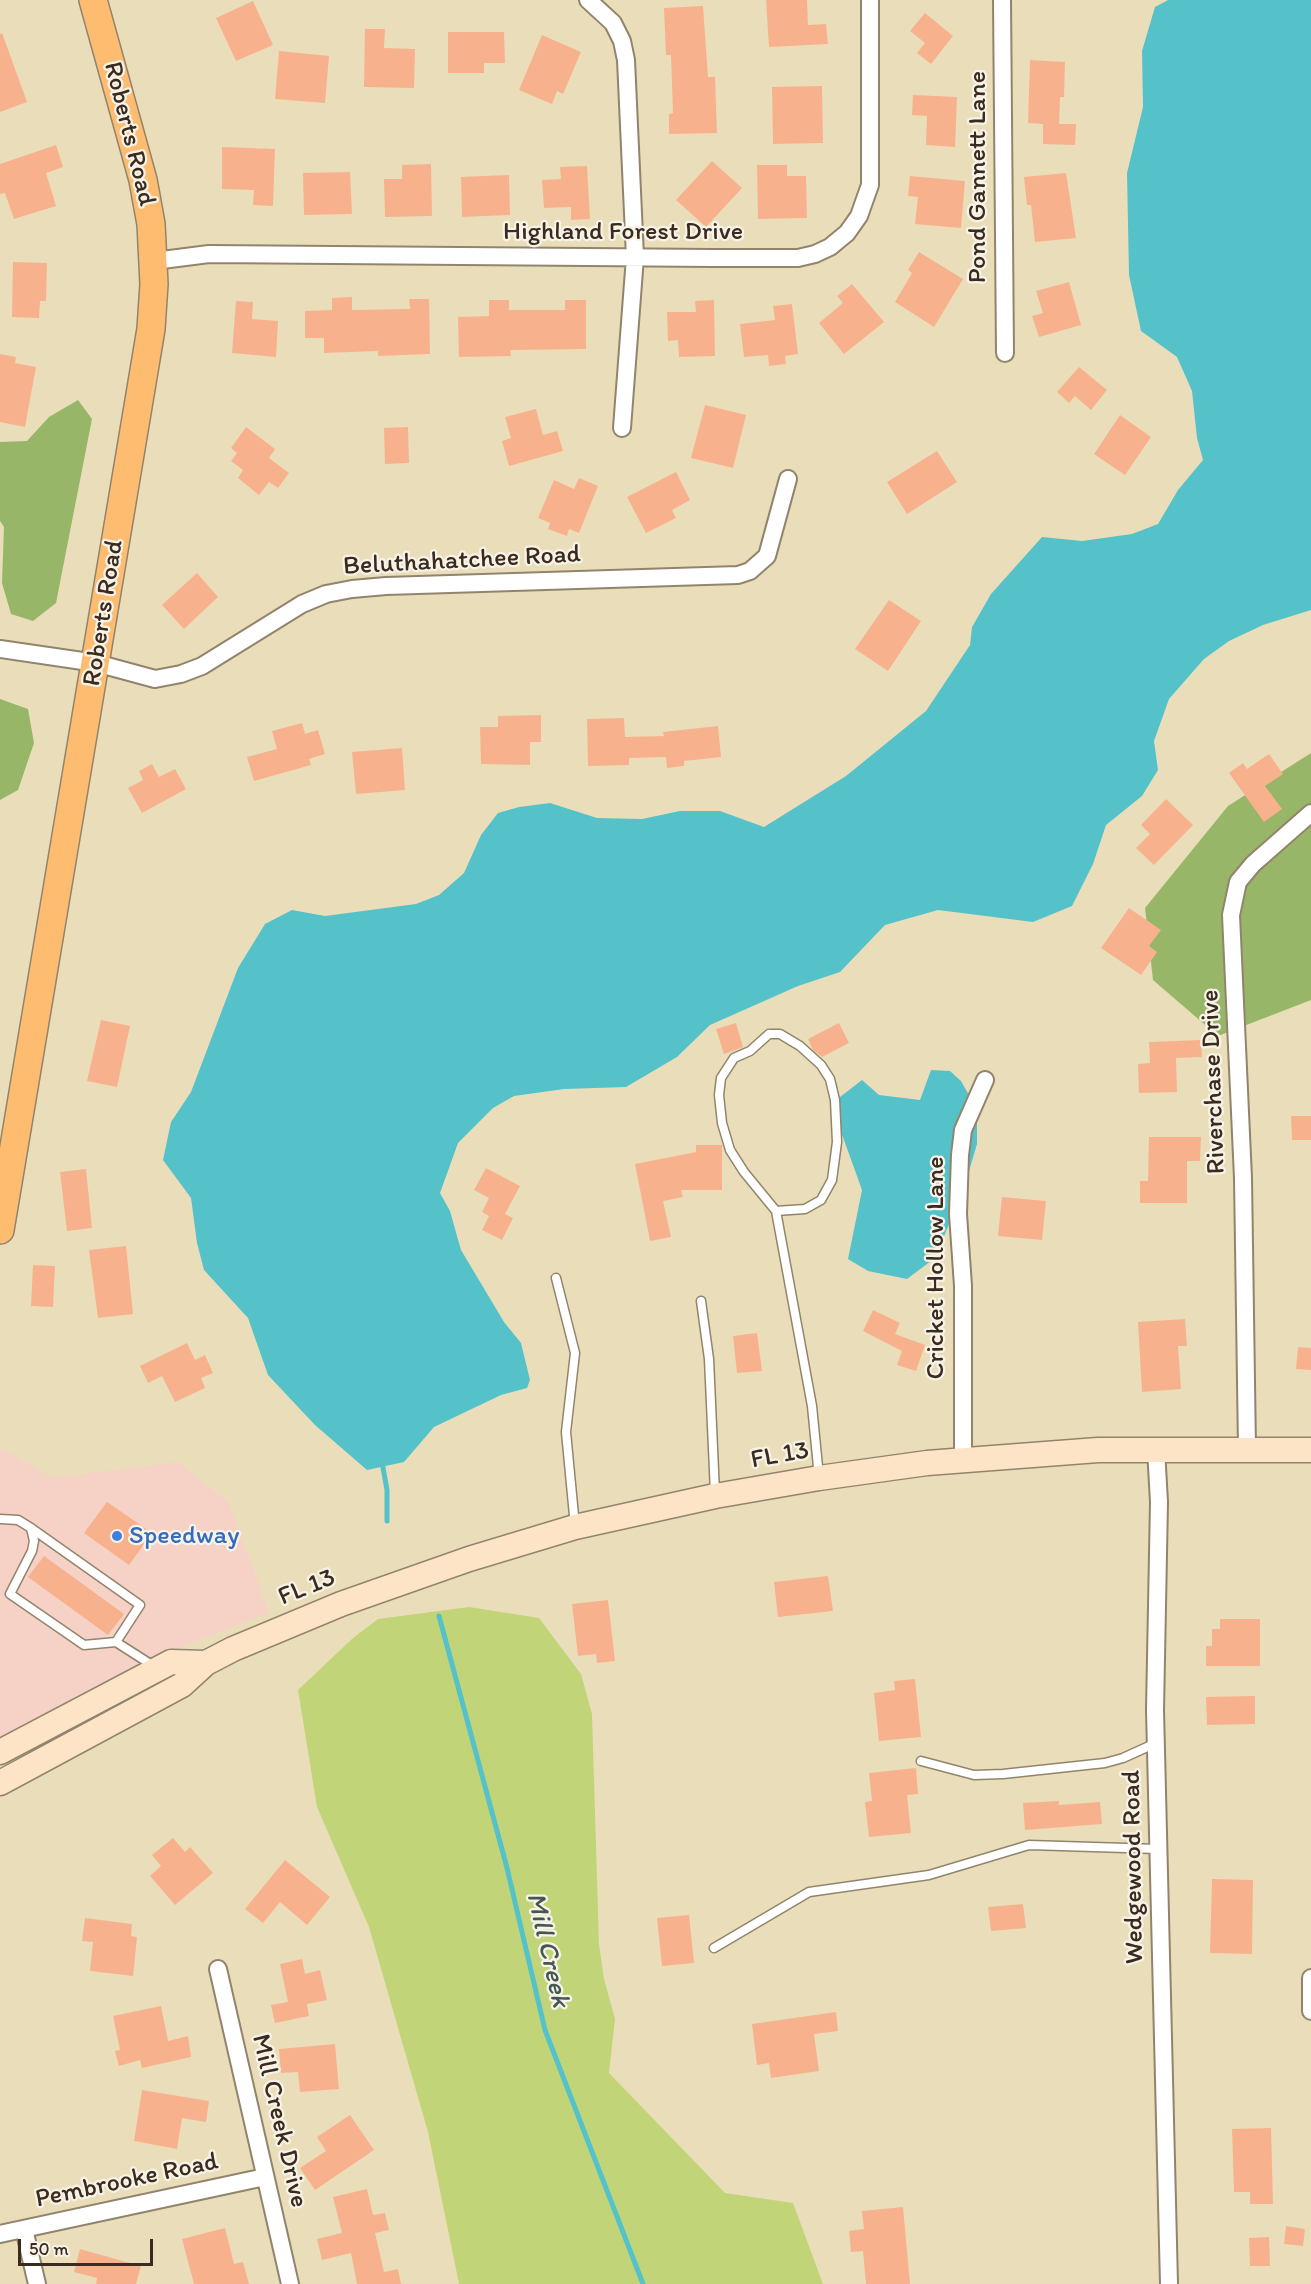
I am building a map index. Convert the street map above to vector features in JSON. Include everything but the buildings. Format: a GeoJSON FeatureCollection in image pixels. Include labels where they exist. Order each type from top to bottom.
{"type":"FeatureCollection","features":[{"type":"Feature","properties":{"kind":"main road","name":"Roberts Road"},"geometry":{"type":"LineString","coordinates":[[0,1230],[151,329],[154,261],[143,180],[93,0]]}},
{"type":"Feature","properties":{"kind":"main road","name":"FL 13"},"geometry":{"type":"LineString","coordinates":[[206,1663],[278,1630],[469,1558],[575,1527],[715,1496],[819,1478],[1035,1453],[1156,1449],[1311,1450]]}},
{"type":"Feature","properties":{"kind":"main road"},"geometry":{"type":"LineString","coordinates":[[0,1752],[171,1662],[206,1663]]}},
{"type":"Feature","properties":{"kind":"main road"},"geometry":{"type":"LineString","coordinates":[[0,1783],[182,1685],[206,1663]]}},
{"type":"Feature","properties":{"kind":"street"},"geometry":{"type":"LineString","coordinates":[[588,0],[613,23],[622,41],[626,60],[635,257],[622,428]]}},
{"type":"Feature","properties":{"kind":"street","name":"Highland Forest Drive"},"geometry":{"type":"LineString","coordinates":[[154,261],[209,254],[798,258],[830,247],[847,233],[859,216],[870,185],[870,0]]}},
{"type":"Feature","properties":{"kind":"street","name":"Pond Gannett Lane"},"geometry":{"type":"LineString","coordinates":[[1002,0],[1005,353]]}},
{"type":"Feature","properties":{"kind":"street","name":"Beluthahatchee Road"},"geometry":{"type":"LineString","coordinates":[[0,649],[96,663],[155,679],[182,674],[202,666],[302,604],[326,594],[352,589],[738,575],[750,571],[767,556],[788,479]]}},
{"type":"Feature","properties":{"kind":"street","name":"Riverchase Drive"},"geometry":{"type":"LineString","coordinates":[[1247,1449],[1244,1381],[1243,1178],[1231,915],[1238,882],[1253,864],[1311,813]]}},
{"type":"Feature","properties":{"kind":"street","name":"Cricket Hollow Lane"},"geometry":{"type":"LineString","coordinates":[[963,1460],[963,1286],[958,1214],[960,1155],[963,1130],[985,1080]]}},
{"type":"Feature","properties":{"kind":"street","name":"Wedgewood Road"},"geometry":{"type":"LineString","coordinates":[[1156,1449],[1159,1502],[1156,1743],[1169,2284]]}},
{"type":"Feature","properties":{"kind":"street","name":"Mill Creek Drive"},"geometry":{"type":"LineString","coordinates":[[218,1969],[290,2284]]}},
{"type":"Feature","properties":{"kind":"street"},"geometry":{"type":"LineString","coordinates":[[1311,1978],[1311,2011]]}},
{"type":"Feature","properties":{"kind":"street","name":"Pembrooke Road"},"geometry":{"type":"LineString","coordinates":[[0,2234],[265,2177]]}},
{"type":"Feature","properties":{"kind":"street"},"geometry":{"type":"LineString","coordinates":[[24,2229],[36,2284]]}},
{"type":"Feature","properties":{"kind":"lane"},"geometry":{"type":"LineString","coordinates":[[776,1211],[805,1209],[820,1200],[832,1180],[837,1142],[835,1100],[831,1080],[820,1065],[800,1046],[780,1034],[769,1034],[750,1051],[734,1058],[721,1078],[719,1095],[722,1124],[730,1150],[757,1191],[776,1211],[812,1406],[819,1478]]}},
{"type":"Feature","properties":{"kind":"lane"},"geometry":{"type":"LineString","coordinates":[[556,1278],[575,1353],[566,1432],[575,1527]]}},
{"type":"Feature","properties":{"kind":"lane"},"geometry":{"type":"LineString","coordinates":[[701,1301],[709,1359],[715,1496]]}},
{"type":"Feature","properties":{"kind":"lane"},"geometry":{"type":"LineString","coordinates":[[0,1519],[18,1520],[140,1605],[116,1642]]}},
{"type":"Feature","properties":{"kind":"lane"},"geometry":{"type":"LineString","coordinates":[[31,1528],[32,1551],[10,1594],[84,1645],[116,1642],[158,1669]]}},
{"type":"Feature","properties":{"kind":"lane"},"geometry":{"type":"LineString","coordinates":[[921,1761],[975,1775],[1003,1774],[1105,1763],[1124,1758],[1156,1743]]}},
{"type":"Feature","properties":{"kind":"lane"},"geometry":{"type":"LineString","coordinates":[[714,1948],[809,1892],[929,1875],[1029,1845],[1158,1849]]}},
{"type":"Feature","properties":{"kind":"shaded area"},"geometry":{"type":"Polygon","coordinates":[[[0,1448],[53,1478],[178,1462],[228,1502],[269,1613],[186,1645],[160,1659],[147,1661],[0,1739],[0,1448]]]}},
{"type":"Feature","properties":{"kind":"green space"},"geometry":{"type":"Polygon","coordinates":[[[78,400],[92,419],[56,603],[33,621],[11,614],[2,583],[4,527],[0,521],[0,442],[27,441],[49,417],[78,400]]]}},
{"type":"Feature","properties":{"kind":"green space"},"geometry":{"type":"Polygon","coordinates":[[[0,699],[28,709],[34,743],[18,790],[0,800],[0,699]]]}},
{"type":"Feature","properties":{"kind":"green space"},"geometry":{"type":"Polygon","coordinates":[[[1311,753],[1311,1000],[1218,1036],[1153,980],[1145,908],[1228,806],[1311,753]]]}},
{"type":"Feature","properties":{"kind":"green space"},"geometry":{"type":"Polygon","coordinates":[[[469,1607],[539,1618],[581,1674],[592,1714],[599,1944],[604,1979],[615,2019],[609,2073],[725,2193],[793,2203],[823,2284],[459,2284],[428,2132],[369,1927],[317,1807],[298,1690],[353,1638],[378,1619],[469,1607]]]}},
{"type":"Feature","properties":{"kind":"water"},"geometry":{"type":"Polygon","coordinates":[[[1168,0],[1311,0],[1311,610],[1263,625],[1229,641],[1204,659],[1169,699],[1154,741],[1158,770],[1142,796],[1106,825],[1093,864],[1072,906],[1033,922],[938,910],[885,925],[840,972],[798,986],[710,1025],[677,1057],[626,1087],[564,1089],[514,1096],[493,1108],[458,1143],[440,1193],[450,1211],[461,1250],[504,1322],[521,1343],[530,1380],[527,1388],[501,1395],[434,1427],[404,1462],[367,1470],[315,1425],[268,1375],[248,1318],[204,1270],[197,1243],[191,1198],[163,1160],[171,1122],[191,1092],[238,968],[265,924],[292,910],[325,916],[416,904],[439,895],[464,873],[481,835],[498,813],[519,807],[550,803],[597,818],[642,819],[680,811],[720,811],[764,827],[846,776],[926,711],[970,645],[972,627],[991,594],[1042,537],[1082,541],[1132,534],[1158,524],[1178,490],[1203,460],[1197,438],[1192,391],[1177,357],[1141,331],[1129,275],[1127,173],[1143,107],[1142,51],[1155,7],[1168,0]]]}},
{"type":"Feature","properties":{"kind":"water"},"geometry":{"type":"Polygon","coordinates":[[[931,1070],[950,1071],[961,1081],[977,1109],[977,1144],[964,1188],[935,1258],[907,1279],[868,1271],[848,1259],[862,1190],[831,1104],[862,1080],[879,1095],[920,1100],[931,1070]]]}},
{"type":"Feature","properties":{"kind":"waterway"},"geometry":{"type":"LineString","coordinates":[[382,1462],[387,1490],[387,1521]]}},
{"type":"Feature","properties":{"kind":"waterway","name":"Mill Creek"},"geometry":{"type":"LineString","coordinates":[[439,1616],[507,1868],[545,2030],[643,2284]]}},
{"type":"Feature","properties":{"kind":"place","name":"Speedway"},"geometry":{"type":"Point","coordinates":[117,1536]}}]}
